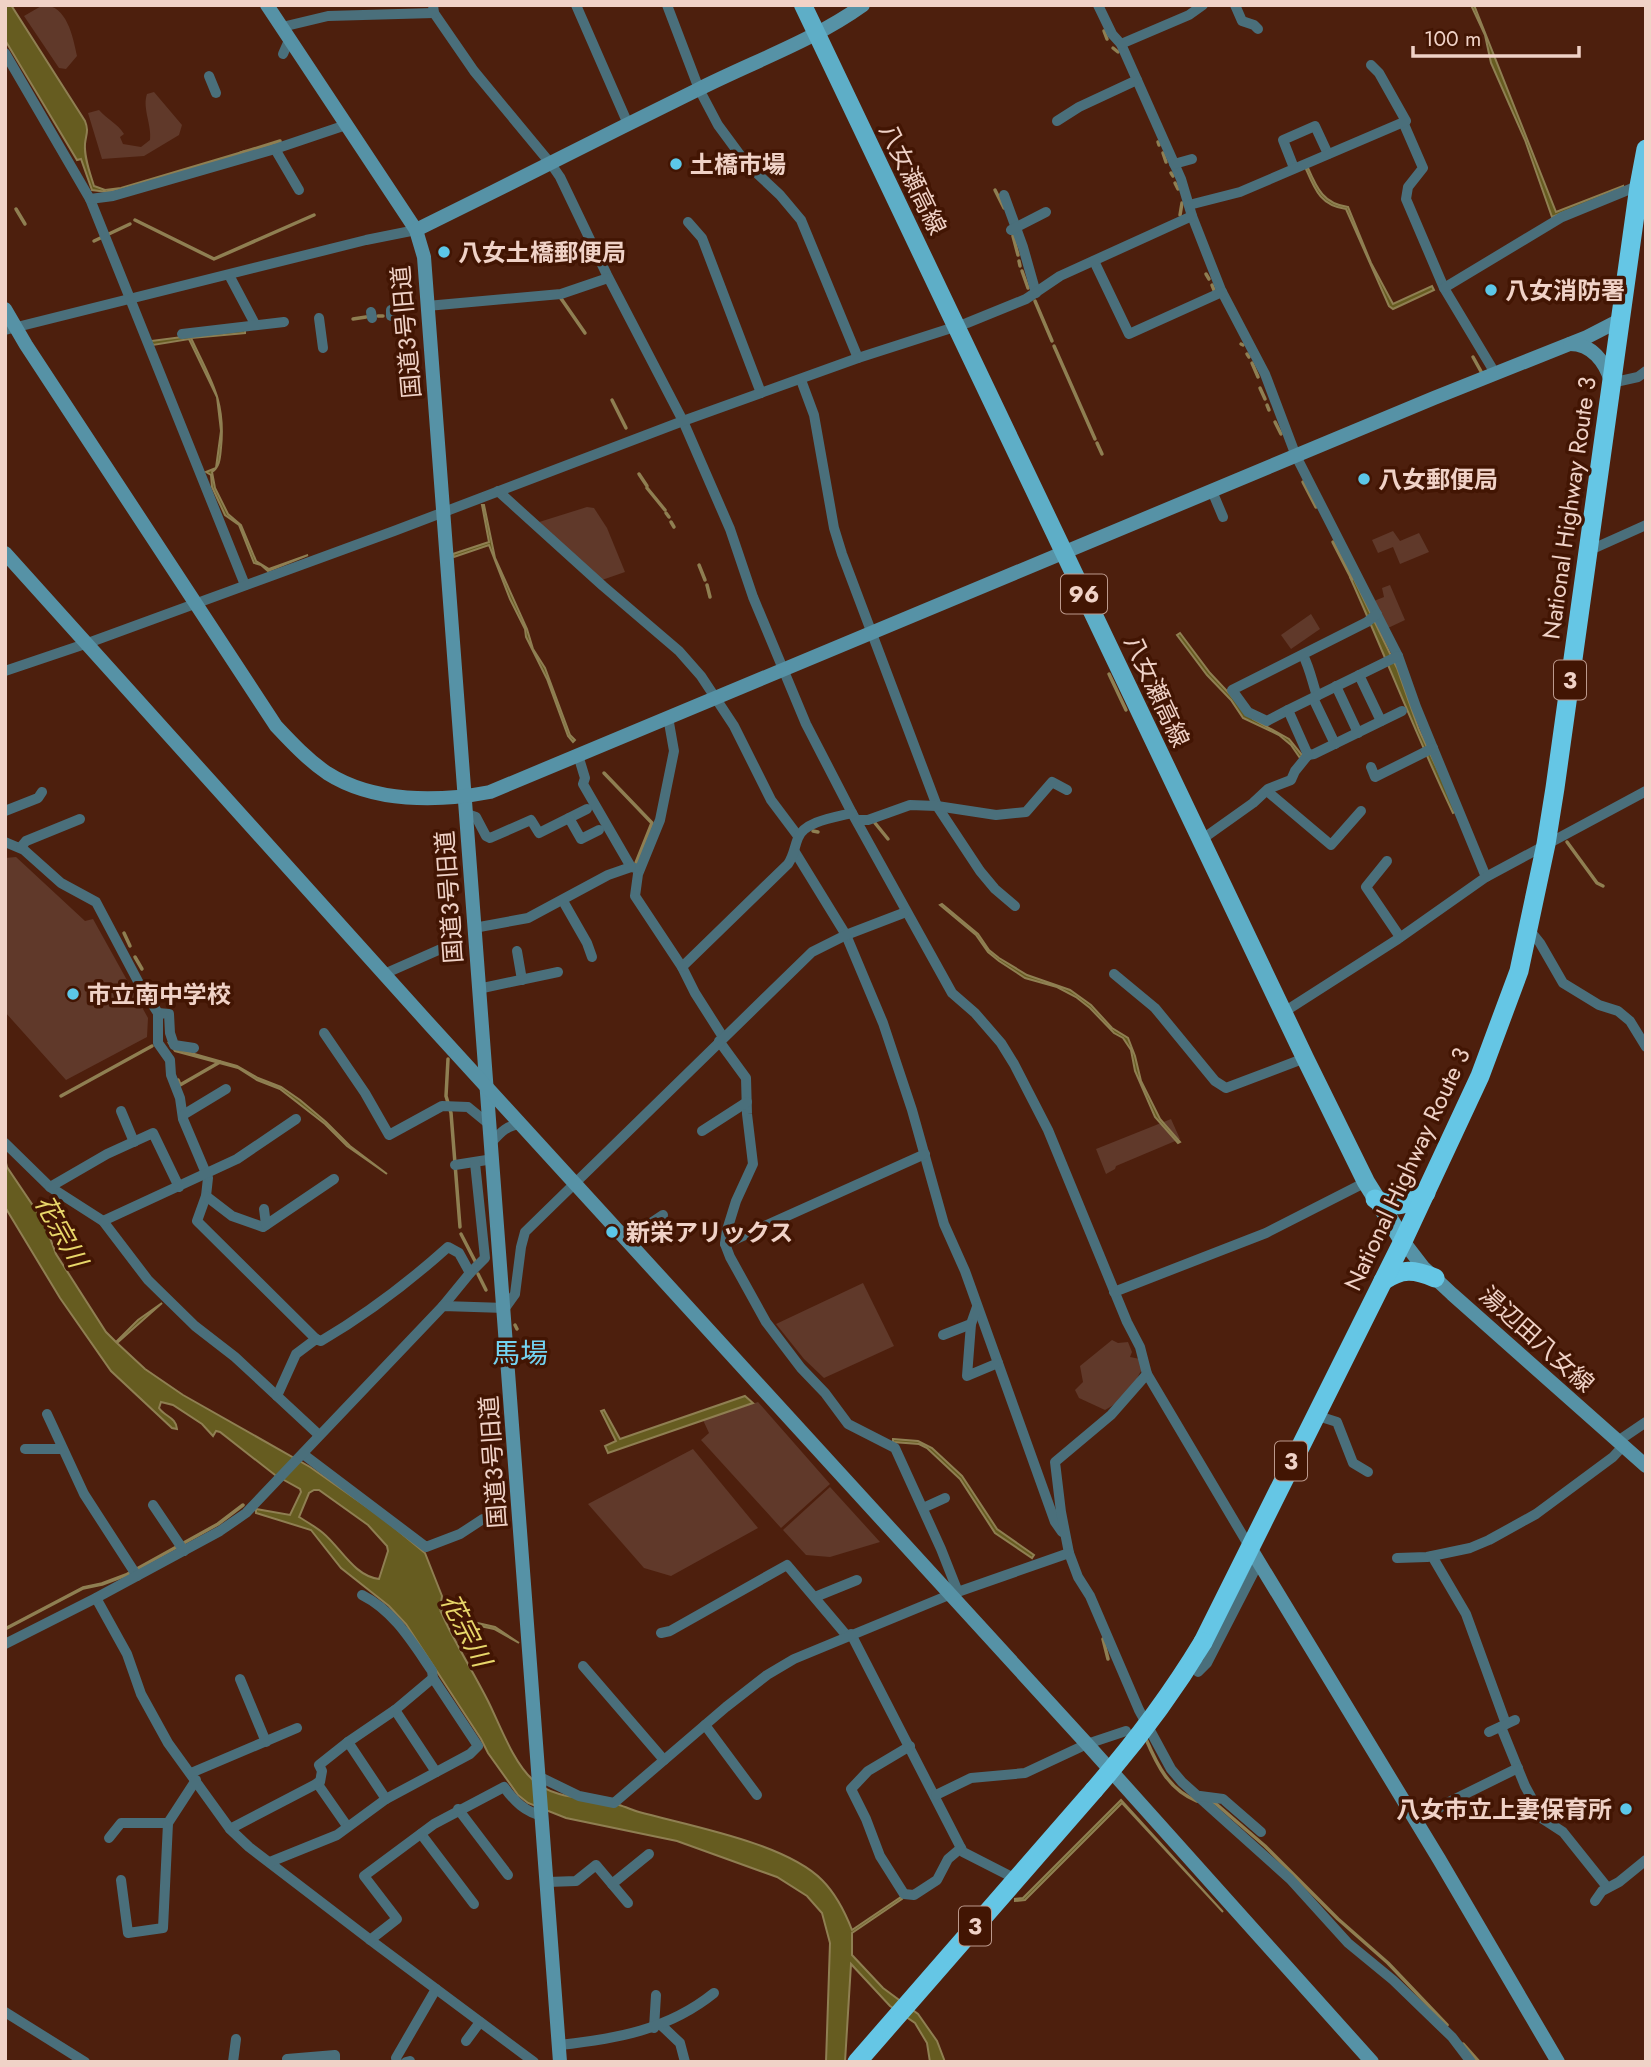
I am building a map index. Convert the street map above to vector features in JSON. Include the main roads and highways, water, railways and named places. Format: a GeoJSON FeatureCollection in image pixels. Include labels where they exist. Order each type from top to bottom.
{"type":"FeatureCollection","features":[{"type":"Feature","properties":{"kind":"highway","name":"National Highway Route 3"},"geometry":{"type":"LineString","coordinates":[[857,2062],[1141,1736],[1178,1684],[1254,1554],[1315,1415],[1404,1241],[1480,1076],[1519,971],[1546,844],[1646,149]]}},
{"type":"Feature","properties":{"kind":"highway"},"geometry":{"type":"LineString","coordinates":[[1371,1190],[1393,1205],[1401,1205],[1426,1193]]}},
{"type":"Feature","properties":{"kind":"highway"},"geometry":{"type":"LineString","coordinates":[[1383,1282],[1392,1275],[1408,1270],[1435,1278]]}},
{"type":"Feature","properties":{"kind":"main road","name":"八女瀬高線"},"geometry":{"type":"LineString","coordinates":[[803,5],[1305,1058],[1371,1190],[1404,1241]]}},
{"type":"Feature","properties":{"kind":"waterway"},"geometry":{"type":"LineString","coordinates":[[1104,31],[1107,39]]}},
{"type":"Feature","properties":{"kind":"waterway"},"geometry":{"type":"LineString","coordinates":[[1113,48],[1118,52]]}},
{"type":"Feature","properties":{"kind":"waterway"},"geometry":{"type":"LineString","coordinates":[[241,153],[280,141]]}},
{"type":"Feature","properties":{"kind":"waterway"},"geometry":{"type":"LineString","coordinates":[[1163,153],[1166,162]]}},
{"type":"Feature","properties":{"kind":"waterway"},"geometry":{"type":"LineString","coordinates":[[1175,183],[1178,189]]}},
{"type":"Feature","properties":{"kind":"waterway"},"geometry":{"type":"LineString","coordinates":[[995,190],[1004,208]]}},
{"type":"Feature","properties":{"kind":"waterway"},"geometry":{"type":"LineString","coordinates":[[1180,215],[1182,203]]}},
{"type":"Feature","properties":{"kind":"waterway"},"geometry":{"type":"LineString","coordinates":[[16,209],[25,224]]}},
{"type":"Feature","properties":{"kind":"waterway"},"geometry":{"type":"LineString","coordinates":[[135,220],[214,259],[314,215]]}},
{"type":"Feature","properties":{"kind":"waterway"},"geometry":{"type":"LineString","coordinates":[[94,241],[130,224]]}},
{"type":"Feature","properties":{"kind":"waterway"},"geometry":{"type":"LineString","coordinates":[[1013,236],[1018,255]]}},
{"type":"Feature","properties":{"kind":"waterway"},"geometry":{"type":"LineString","coordinates":[[1019,261],[1020,266]]}},
{"type":"Feature","properties":{"kind":"waterway"},"geometry":{"type":"LineString","coordinates":[[1022,271],[1028,288]]}},
{"type":"Feature","properties":{"kind":"waterway"},"geometry":{"type":"LineString","coordinates":[[1206,274],[1209,279]]}},
{"type":"Feature","properties":{"kind":"waterway"},"geometry":{"type":"LineString","coordinates":[[1212,285],[1214,290]]}},
{"type":"Feature","properties":{"kind":"waterway"},"geometry":{"type":"LineString","coordinates":[[560,297],[585,333]]}},
{"type":"Feature","properties":{"kind":"waterway"},"geometry":{"type":"LineString","coordinates":[[1035,301],[1052,341]]}},
{"type":"Feature","properties":{"kind":"waterway"},"geometry":{"type":"LineString","coordinates":[[378,316],[383,316]]}},
{"type":"Feature","properties":{"kind":"waterway"},"geometry":{"type":"LineString","coordinates":[[353,319],[366,317]]}},
{"type":"Feature","properties":{"kind":"waterway"},"geometry":{"type":"LineString","coordinates":[[1054,346],[1095,439]]}},
{"type":"Feature","properties":{"kind":"waterway"},"geometry":{"type":"LineString","coordinates":[[1473,357],[1483,375]]}},
{"type":"Feature","properties":{"kind":"waterway"},"geometry":{"type":"LineString","coordinates":[[1252,363],[1258,377]]}},
{"type":"Feature","properties":{"kind":"waterway"},"geometry":{"type":"LineString","coordinates":[[1260,388],[1265,399]]}},
{"type":"Feature","properties":{"kind":"waterway"},"geometry":{"type":"LineString","coordinates":[[612,400],[626,428]]}},
{"type":"Feature","properties":{"kind":"waterway"},"geometry":{"type":"LineString","coordinates":[[1267,405],[1269,410]]}},
{"type":"Feature","properties":{"kind":"waterway"},"geometry":{"type":"LineString","coordinates":[[1275,422],[1281,434]]}},
{"type":"Feature","properties":{"kind":"waterway"},"geometry":{"type":"LineString","coordinates":[[1097,443],[1102,454]]}},
{"type":"Feature","properties":{"kind":"waterway"},"geometry":{"type":"LineString","coordinates":[[639,474],[647,486]]}},
{"type":"Feature","properties":{"kind":"waterway"},"geometry":{"type":"LineString","coordinates":[[1303,482],[1316,507]]}},
{"type":"Feature","properties":{"kind":"waterway"},"geometry":{"type":"LineString","coordinates":[[647,488],[665,510]]}},
{"type":"Feature","properties":{"kind":"waterway"},"geometry":{"type":"LineString","coordinates":[[666,513],[669,517]]}},
{"type":"Feature","properties":{"kind":"waterway"},"geometry":{"type":"LineString","coordinates":[[671,522],[674,527]]}},
{"type":"Feature","properties":{"kind":"waterway"},"geometry":{"type":"LineString","coordinates":[[1333,542],[1352,579]]}},
{"type":"Feature","properties":{"kind":"waterway"},"geometry":{"type":"LineString","coordinates":[[699,565],[705,580]]}},
{"type":"Feature","properties":{"kind":"waterway"},"geometry":{"type":"LineString","coordinates":[[707,585],[710,597]]}},
{"type":"Feature","properties":{"kind":"waterway"},"geometry":{"type":"LineString","coordinates":[[1109,674],[1126,710]]}},
{"type":"Feature","properties":{"kind":"waterway"},"geometry":{"type":"LineString","coordinates":[[604,773],[652,823],[636,863]]}},
{"type":"Feature","properties":{"kind":"waterway"},"geometry":{"type":"LineString","coordinates":[[875,823],[888,839]]}},
{"type":"Feature","properties":{"kind":"waterway"},"geometry":{"type":"LineString","coordinates":[[813,831],[818,832]]}},
{"type":"Feature","properties":{"kind":"waterway"},"geometry":{"type":"LineString","coordinates":[[1567,842],[1597,883],[1603,886]]}},
{"type":"Feature","properties":{"kind":"waterway"},"geometry":{"type":"LineString","coordinates":[[124,933],[130,946]]}},
{"type":"Feature","properties":{"kind":"waterway"},"geometry":{"type":"LineString","coordinates":[[135,957],[142,969]]}},
{"type":"Feature","properties":{"kind":"waterway"},"geometry":{"type":"LineString","coordinates":[[61,1096],[152,1046]]}},
{"type":"Feature","properties":{"kind":"waterway"},"geometry":{"type":"LineString","coordinates":[[448,1059],[446,1096],[451,1113],[460,1227]]}},
{"type":"Feature","properties":{"kind":"waterway"},"geometry":{"type":"LineString","coordinates":[[178,1080],[180,1085],[220,1062]]}},
{"type":"Feature","properties":{"kind":"waterway"},"geometry":{"type":"LineString","coordinates":[[461,1234],[476,1263]]}},
{"type":"Feature","properties":{"kind":"waterway"},"geometry":{"type":"LineString","coordinates":[[478,1274],[486,1290]]}},
{"type":"Feature","properties":{"kind":"waterway"},"geometry":{"type":"LineString","coordinates":[[515,1325],[517,1329]]}},
{"type":"Feature","properties":{"kind":"waterway"},"geometry":{"type":"LineString","coordinates":[[5,1629],[83,1588],[126,1575],[218,1524],[243,1505]]}},
{"type":"Feature","properties":{"kind":"waterway"},"geometry":{"type":"LineString","coordinates":[[1103,1639],[1108,1659]]}},
{"type":"Feature","properties":{"kind":"waterway"},"geometry":{"type":"LineString","coordinates":[[1146,1739],[1165,1776],[1179,1790],[1197,1801]]}},
{"type":"Feature","properties":{"kind":"waterway"},"geometry":{"type":"LineString","coordinates":[[1211,1803],[1215,1803],[1265,1846],[1338,1919],[1388,1963],[1447,2025]]}},
{"type":"Feature","properties":{"kind":"waterway"},"geometry":{"type":"LineString","coordinates":[[1463,2044],[1479,2062]]}},
{"type":"Feature","properties":{"kind":"place","name":"土橋市場"},"geometry":{"type":"Point","coordinates":[676,164]}},
{"type":"Feature","properties":{"kind":"place","name":"八女土橋郵便局"},"geometry":{"type":"Point","coordinates":[444,252]}},
{"type":"Feature","properties":{"kind":"place","name":"八女消防署"},"geometry":{"type":"Point","coordinates":[1491,290]}},
{"type":"Feature","properties":{"kind":"place","name":"八女郵便局"},"geometry":{"type":"Point","coordinates":[1364,479]}},
{"type":"Feature","properties":{"kind":"place","name":"市立南中学校"},"geometry":{"type":"Point","coordinates":[73,994]}},
{"type":"Feature","properties":{"kind":"place","name":"新栄アリックス"},"geometry":{"type":"Point","coordinates":[612,1232]}},
{"type":"Feature","properties":{"kind":"place","name":"八女市立上妻保育所"},"geometry":{"type":"Point","coordinates":[1626,1809]}},
{"type":"Feature","properties":{"kind":"district","name":"馬場"},"geometry":{"type":"Point","coordinates":[520,1353]}},
{"type":"Feature","properties":{"kind":"water label","name":"花宗川"},"geometry":{"type":"Point","coordinates":[61,1231]}},
{"type":"Feature","properties":{"kind":"water label","name":"花宗川"},"geometry":{"type":"Point","coordinates":[466,1630]}}]}
